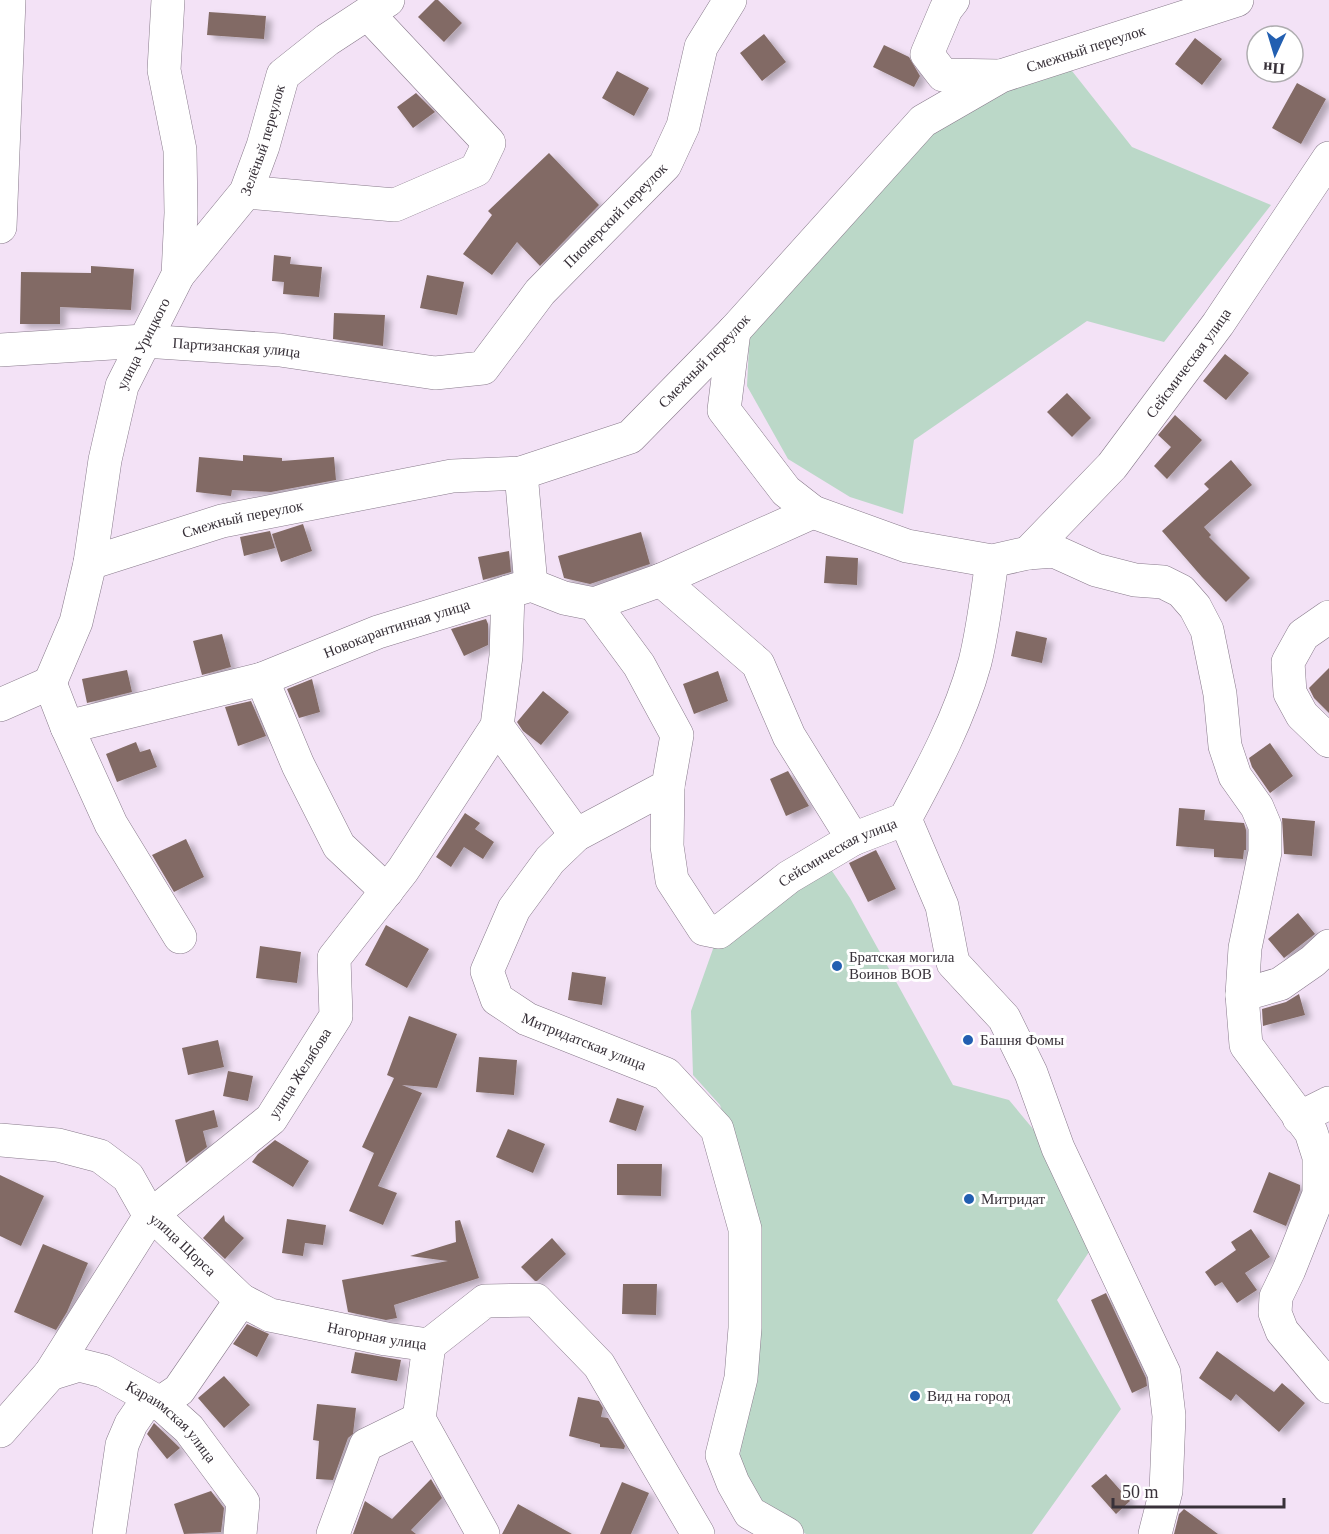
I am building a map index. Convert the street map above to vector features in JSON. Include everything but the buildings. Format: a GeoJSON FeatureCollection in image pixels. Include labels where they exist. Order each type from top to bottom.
{"type":"FeatureCollection","features":[{"type":"Feature","properties":{"kind":"street"},"geometry":{"type":"LineString","coordinates":[[0,227],[9,0]]}},
{"type":"Feature","properties":{"kind":"street","name":"улица Урицкого"},"geometry":{"type":"LineString","coordinates":[[51,684],[76,622],[90,563],[105,460],[122,386],[178,275],[181,213],[180,150],[164,70],[168,0]]}},
{"type":"Feature","properties":{"kind":"street","name":"Пионерский переулок"},"geometry":{"type":"LineString","coordinates":[[435,373],[483,368],[540,292],[665,165],[683,126],[701,47],[730,0]]}},
{"type":"Feature","properties":{"kind":"street"},"geometry":{"type":"LineString","coordinates":[[953,0],[946,9],[927,54],[943,75],[1001,76]]}},
{"type":"Feature","properties":{"kind":"street","name":"Смежный переулок"},"geometry":{"type":"LineString","coordinates":[[90,563],[222,521],[452,476],[521,474],[630,437],[734,331],[923,121],[1001,76],[1237,0]]}},
{"type":"Feature","properties":{"kind":"street"},"geometry":{"type":"LineString","coordinates":[[246,192],[395,205],[476,171],[489,143],[378,7]]}},
{"type":"Feature","properties":{"kind":"street","name":"Зелёный переулок"},"geometry":{"type":"LineString","coordinates":[[178,275],[246,192],[263,146],[283,75],[327,40],[378,7]]}},
{"type":"Feature","properties":{"kind":"street","name":"Сейсмическая улица"},"geometry":{"type":"LineString","coordinates":[[1028,553],[1112,466],[1218,324],[1329,158]]}},
{"type":"Feature","properties":{"kind":"street"},"geometry":{"type":"LineString","coordinates":[[734,331],[724,410],[786,491],[813,512],[907,546],[992,561],[1028,553],[1054,551],[1096,570],[1135,580],[1163,582],[1182,591],[1195,607],[1207,630],[1220,694],[1225,746],[1235,776],[1257,807],[1265,826],[1265,852],[1245,948],[1242,995],[1245,1045],[1311,1132],[1319,1157],[1319,1194],[1276,1297],[1275,1313],[1282,1331],[1329,1387]]}},
{"type":"Feature","properties":{"kind":"street","name":"Партизанская улица"},"geometry":{"type":"LineString","coordinates":[[0,350],[144,341],[280,350],[435,373]]}},
{"type":"Feature","properties":{"kind":"street"},"geometry":{"type":"LineString","coordinates":[[521,474],[520,589],[594,604],[661,580],[813,512]]}},
{"type":"Feature","properties":{"kind":"street","name":"Сейсмическая улица"},"geometry":{"type":"LineString","coordinates":[[668,786],[667,846],[672,880],[704,929],[720,932],[789,878],[854,839],[905,819],[929,776],[956,716],[975,662],[992,561]]}},
{"type":"Feature","properties":{"kind":"street"},"geometry":{"type":"LineString","coordinates":[[661,580],[758,664],[789,736],[854,839]]}},
{"type":"Feature","properties":{"kind":"street","name":"Новокарантинная улица"},"geometry":{"type":"LineString","coordinates":[[67,727],[262,679],[378,632],[520,589]]}},
{"type":"Feature","properties":{"kind":"street","name":"улица Желябова"},"geometry":{"type":"LineString","coordinates":[[0,1431],[50,1374],[150,1216],[271,1119],[336,1016],[334,958],[403,870],[497,726],[506,656],[520,589]]}},
{"type":"Feature","properties":{"kind":"street"},"geometry":{"type":"LineString","coordinates":[[594,604],[639,665],[677,735],[668,786]]}},
{"type":"Feature","properties":{"kind":"street"},"geometry":{"type":"LineString","coordinates":[[1329,617],[1303,635],[1288,662],[1290,693],[1302,715],[1329,741]]}},
{"type":"Feature","properties":{"kind":"street"},"geometry":{"type":"LineString","coordinates":[[262,679],[298,765],[339,846],[387,891]]}},
{"type":"Feature","properties":{"kind":"street"},"geometry":{"type":"LineString","coordinates":[[0,705],[51,684],[67,727],[111,824],[180,937]]}},
{"type":"Feature","properties":{"kind":"street"},"geometry":{"type":"LineString","coordinates":[[497,726],[576,835]]}},
{"type":"Feature","properties":{"kind":"street","name":"Митридатская улица"},"geometry":{"type":"LineString","coordinates":[[668,786],[576,835],[550,860],[514,909],[487,971],[497,999],[526,1018],[666,1074],[717,1129],[745,1229],[745,1328],[741,1378],[722,1455],[733,1483],[750,1513],[787,1534]]}},
{"type":"Feature","properties":{"kind":"street"},"geometry":{"type":"LineString","coordinates":[[905,819],[942,906],[953,963],[1004,1018],[1031,1073],[1058,1148],[1164,1373],[1169,1416],[1166,1491],[1155,1534]]}},
{"type":"Feature","properties":{"kind":"street"},"geometry":{"type":"LineString","coordinates":[[1242,995],[1280,984],[1313,961],[1329,946]]}},
{"type":"Feature","properties":{"kind":"street"},"geometry":{"type":"LineString","coordinates":[[1299,1118],[1329,1103]]}},
{"type":"Feature","properties":{"kind":"street","name":"улица Щорса"},"geometry":{"type":"LineString","coordinates":[[0,1140],[58,1145],[100,1156],[128,1177],[150,1216],[164,1226],[241,1300]]}},
{"type":"Feature","properties":{"kind":"street"},"geometry":{"type":"LineString","coordinates":[[109,1534],[122,1445],[130,1424],[144,1405],[160,1403],[179,1390],[241,1300]]}},
{"type":"Feature","properties":{"kind":"street","name":"Нагорная улица"},"geometry":{"type":"LineString","coordinates":[[241,1300],[270,1315],[386,1339],[429,1345],[485,1301],[536,1300],[599,1365],[698,1534]]}},
{"type":"Feature","properties":{"kind":"street"},"geometry":{"type":"LineString","coordinates":[[429,1345],[419,1419],[483,1534]]}},
{"type":"Feature","properties":{"kind":"street","name":"Караимская улица"},"geometry":{"type":"LineString","coordinates":[[50,1374],[78,1365],[103,1371],[160,1403],[189,1430],[243,1503],[240,1534]]}},
{"type":"Feature","properties":{"kind":"street"},"geometry":{"type":"LineString","coordinates":[[333,1534],[366,1445],[419,1419]]}},
{"type":"Feature","properties":{"kind":"green space"},"geometry":{"type":"Polygon","coordinates":[[[1061,57],[1132,147],[1271,205],[1164,342],[1087,321],[914,440],[903,514],[850,497],[788,459],[747,386],[750,324],[936,120],[1061,57]]]}},
{"type":"Feature","properties":{"kind":"green space"},"geometry":{"type":"Polygon","coordinates":[[[826,862],[850,898],[953,1085],[1009,1100],[1053,1153],[1095,1243],[1057,1300],[1121,1409],[1032,1534],[806,1534],[770,1514],[754,1491],[740,1458],[749,1194],[720,1105],[693,1075],[691,1011],[719,932],[826,862]]]}},
{"type":"Feature","properties":{"kind":"place","name":"Братская могила Воинов ВОВ"},"geometry":{"type":"Point","coordinates":[837,966]}},
{"type":"Feature","properties":{"kind":"place","name":"Башня Фомы"},"geometry":{"type":"Point","coordinates":[968,1040]}},
{"type":"Feature","properties":{"kind":"place","name":"Митридат"},"geometry":{"type":"Point","coordinates":[969,1199]}},
{"type":"Feature","properties":{"kind":"place","name":"Вид на город"},"geometry":{"type":"Point","coordinates":[915,1396]}}]}
